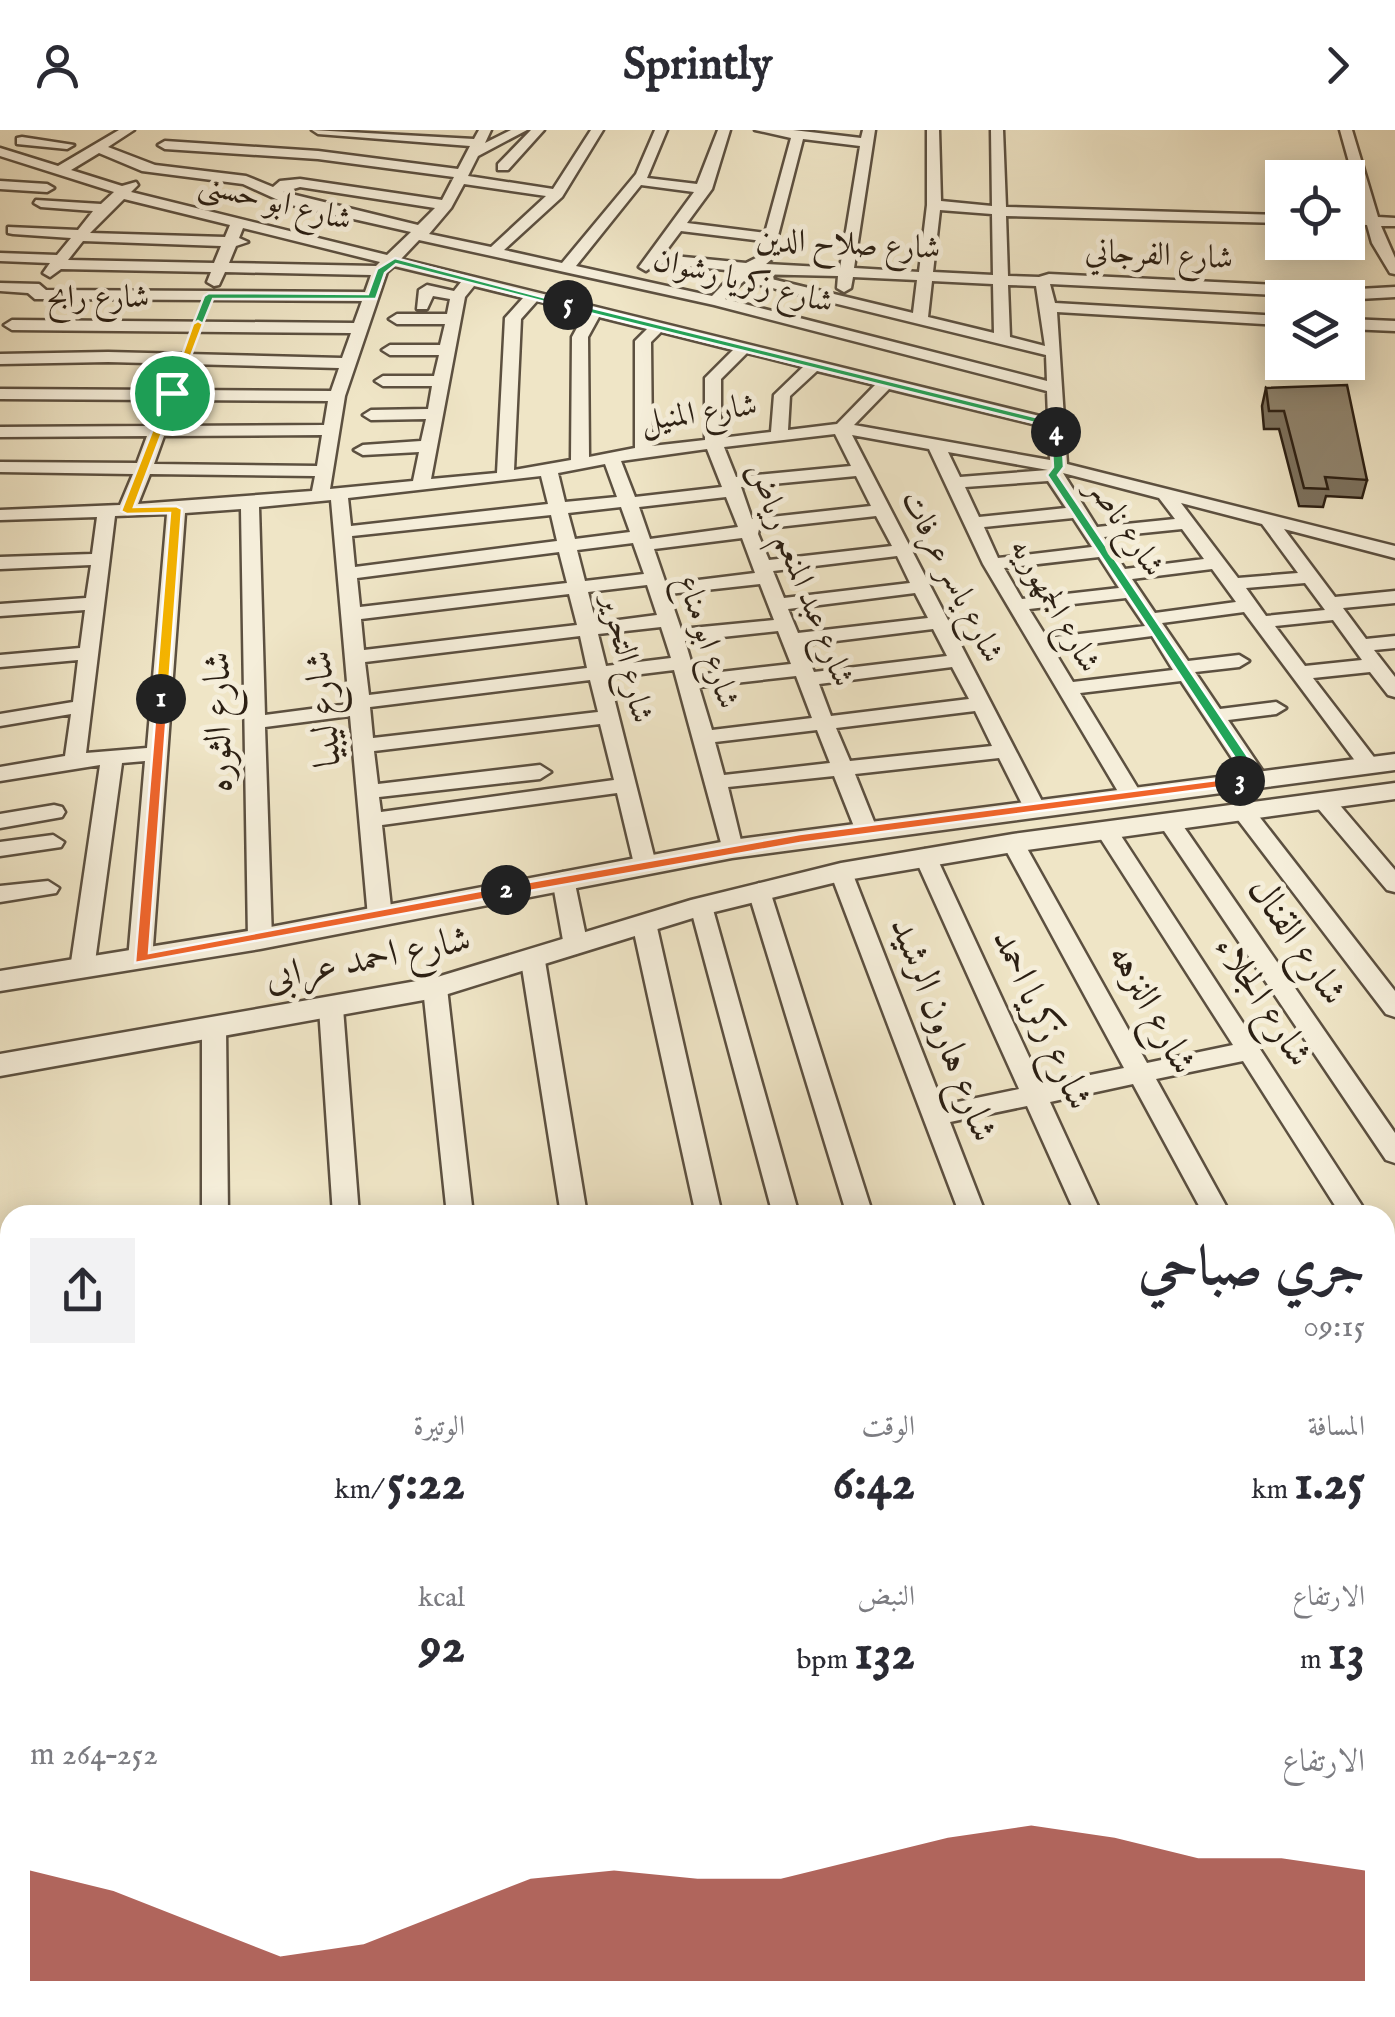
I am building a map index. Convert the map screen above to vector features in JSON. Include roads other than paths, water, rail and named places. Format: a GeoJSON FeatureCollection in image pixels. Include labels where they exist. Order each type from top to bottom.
{"type":"FeatureCollection","features":[{"type":"Feature","properties":{"kind":"street"},"geometry":{"type":"LineString","coordinates":[[0,175],[7,155],[35,130]]}},
{"type":"Feature","properties":{"kind":"street"},"geometry":{"type":"LineString","coordinates":[[60,171],[128,130]]}},
{"type":"Feature","properties":{"kind":"street"},"geometry":{"type":"LineString","coordinates":[[318,130],[479,142],[521,130]]}},
{"type":"Feature","properties":{"kind":"street"},"geometry":{"type":"LineString","coordinates":[[504,167],[538,130]]}},
{"type":"Feature","properties":{"kind":"street"},"geometry":{"type":"LineString","coordinates":[[494,252],[557,194],[597,130]]}},
{"type":"Feature","properties":{"kind":"street"},"geometry":{"type":"LineString","coordinates":[[566,268],[638,181],[661,130]]}},
{"type":"Feature","properties":{"kind":"street"},"geometry":{"type":"LineString","coordinates":[[634,284],[704,189],[724,130]]}},
{"type":"Feature","properties":{"kind":"street"},"geometry":{"type":"LineString","coordinates":[[761,130],[867,136],[842,300]]}},
{"type":"Feature","properties":{"kind":"street"},"geometry":{"type":"LineString","coordinates":[[920,320],[934,204],[933,130]]}},
{"type":"Feature","properties":{"kind":"street"},"geometry":{"type":"LineString","coordinates":[[997,130],[1002,342]]}},
{"type":"Feature","properties":{"kind":"street"},"geometry":{"type":"LineString","coordinates":[[1346,130],[1376,221],[1379,243],[1395,270]]}},
{"type":"Feature","properties":{"kind":"street"},"geometry":{"type":"LineString","coordinates":[[715,301],[744,272],[765,259],[798,134]]}},
{"type":"Feature","properties":{"kind":"street"},"geometry":{"type":"LineString","coordinates":[[5,330],[78,236],[148,167],[167,135],[557,194]]}},
{"type":"Feature","properties":{"kind":"street"},"geometry":{"type":"LineString","coordinates":[[22,141],[67,145]]}},
{"type":"Feature","properties":{"kind":"street"},"geometry":{"type":"LineString","coordinates":[[0,258],[220,268],[388,266],[446,205],[479,142]]}},
{"type":"Feature","properties":{"kind":"street"},"geometry":{"type":"LineString","coordinates":[[97,148],[148,167],[246,180],[276,190],[285,184],[300,183],[446,205]]}},
{"type":"Feature","properties":{"kind":"street","name":"شارع ابو حسنى"},"geometry":{"type":"LineString","coordinates":[[7,155],[123,192],[136,206],[195,212],[238,222],[388,266],[471,280],[884,386],[1056,425]]}},
{"type":"Feature","properties":{"kind":"street"},"geometry":{"type":"LineString","coordinates":[[638,181],[704,189]]}},
{"type":"Feature","properties":{"kind":"street"},"geometry":{"type":"LineString","coordinates":[[0,184],[47,188]]}},
{"type":"Feature","properties":{"kind":"street","name":"شارع زكريا رشوان"},"geometry":{"type":"LineString","coordinates":[[276,190],[292,201],[494,252],[715,301],[1052,388]]}},
{"type":"Feature","properties":{"kind":"street"},"geometry":{"type":"LineString","coordinates":[[42,203],[102,211],[136,206]]}},
{"type":"Feature","properties":{"kind":"street"},"geometry":{"type":"LineString","coordinates":[[934,204],[1001,211],[1265,219]]}},
{"type":"Feature","properties":{"kind":"street"},"geometry":{"type":"LineString","coordinates":[[16,220],[78,236],[270,245],[315,257]]}},
{"type":"Feature","properties":{"kind":"street"},"geometry":{"type":"LineString","coordinates":[[1365,221],[1395,222]]}},
{"type":"Feature","properties":{"kind":"street"},"geometry":{"type":"LineString","coordinates":[[75,761],[101,559],[117,511],[144,469],[238,222]]}},
{"type":"Feature","properties":{"kind":"street"},"geometry":{"type":"LineString","coordinates":[[676,226],[772,238]]}},
{"type":"Feature","properties":{"kind":"street","name":"شارع صلاح الدين"},"geometry":{"type":"LineString","coordinates":[[652,258],[744,272],[847,271],[1042,282]]}},
{"type":"Feature","properties":{"kind":"street","name":"شارع ليبيا"},"geometry":{"type":"LineString","coordinates":[[380,916],[343,532],[324,471],[337,396],[372,297],[388,266]]}},
{"type":"Feature","properties":{"kind":"street"},"geometry":{"type":"LineString","coordinates":[[744,272],[1052,352]]}},
{"type":"Feature","properties":{"kind":"street","name":"شارع الفرجاني"},"geometry":{"type":"LineString","coordinates":[[1042,282],[1049,278],[1359,294],[1395,292]]}},
{"type":"Feature","properties":{"kind":"street"},"geometry":{"type":"LineString","coordinates":[[421,485],[458,296],[471,280]]}},
{"type":"Feature","properties":{"kind":"street","name":"شارع ناصر"},"geometry":{"type":"LineString","coordinates":[[1042,282],[1052,324],[1056,471],[1077,512],[1256,779]]}},
{"type":"Feature","properties":{"kind":"street"},"geometry":{"type":"LineString","coordinates":[[0,287],[209,296],[372,297]]}},
{"type":"Feature","properties":{"kind":"street"},"geometry":{"type":"LineString","coordinates":[[422,306],[428,290],[458,296]]}},
{"type":"Feature","properties":{"kind":"street"},"geometry":{"type":"LineString","coordinates":[[504,478],[513,318],[533,296]]}},
{"type":"Feature","properties":{"kind":"street"},"geometry":{"type":"LineString","coordinates":[[1046,307],[1265,319]]}},
{"type":"Feature","properties":{"kind":"street"},"geometry":{"type":"LineString","coordinates":[[580,462],[580,337],[594,311]]}},
{"type":"Feature","properties":{"kind":"street"},"geometry":{"type":"LineString","coordinates":[[398,319],[454,318]]}},
{"type":"Feature","properties":{"kind":"street"},"geometry":{"type":"LineString","coordinates":[[1365,325],[1395,326]]}},
{"type":"Feature","properties":{"kind":"street"},"geometry":{"type":"LineString","coordinates":[[644,452],[643,341],[658,327]]}},
{"type":"Feature","properties":{"kind":"street","name":"شارع رابح"},"geometry":{"type":"LineString","coordinates":[[5,330],[363,328]]}},
{"type":"Feature","properties":{"kind":"street","name":"شارع عبد المنعم رياض"},"geometry":{"type":"LineString","coordinates":[[743,349],[713,378],[713,442],[866,829]]}},
{"type":"Feature","properties":{"kind":"street"},"geometry":{"type":"LineString","coordinates":[[390,350],[446,350]]}},
{"type":"Feature","properties":{"kind":"street"},"geometry":{"type":"LineString","coordinates":[[0,359],[348,363]]}},
{"type":"Feature","properties":{"kind":"street"},"geometry":{"type":"LineString","coordinates":[[779,434],[782,396],[812,367]]}},
{"type":"Feature","properties":{"kind":"street"},"geometry":{"type":"LineString","coordinates":[[382,381],[440,381]]}},
{"type":"Feature","properties":{"kind":"street"},"geometry":{"type":"LineString","coordinates":[[843,428],[884,386]]}},
{"type":"Feature","properties":{"kind":"street"},"geometry":{"type":"LineString","coordinates":[[0,394],[337,396]]}},
{"type":"Feature","properties":{"kind":"street"},"geometry":{"type":"LineString","coordinates":[[371,415],[434,414]]}},
{"type":"Feature","properties":{"kind":"street","name":"شارع المنيل"},"geometry":{"type":"LineString","coordinates":[[0,514],[176,509],[504,478],[644,452],[843,428],[936,443],[1165,494],[1395,552]]}},
{"type":"Feature","properties":{"kind":"street","name":"شارع ياسر عرفات"},"geometry":{"type":"LineString","coordinates":[[843,428],[1034,807]]}},
{"type":"Feature","properties":{"kind":"street"},"geometry":{"type":"LineString","coordinates":[[0,432],[330,430]]}},
{"type":"Feature","properties":{"kind":"street","name":"شارع الجمهوريه"},"geometry":{"type":"LineString","coordinates":[[936,443],[992,564],[1131,795]]}},
{"type":"Feature","properties":{"kind":"street"},"geometry":{"type":"LineString","coordinates":[[362,450],[428,446]]}},
{"type":"Feature","properties":{"kind":"street","name":"شارع ابو مناع"},"geometry":{"type":"LineString","coordinates":[[612,457],[706,737],[732,849]]}},
{"type":"Feature","properties":{"kind":"street"},"geometry":{"type":"LineString","coordinates":[[0,468],[324,471]]}},
{"type":"Feature","properties":{"kind":"street","name":"شارع التحرير"},"geometry":{"type":"LineString","coordinates":[[548,468],[646,864]]}},
{"type":"Feature","properties":{"kind":"street"},"geometry":{"type":"LineString","coordinates":[[343,532],[628,502],[862,470]]}},
{"type":"Feature","properties":{"kind":"street"},"geometry":{"type":"LineString","coordinates":[[954,483],[1056,471]]}},
{"type":"Feature","properties":{"kind":"street"},"geometry":{"type":"LineString","coordinates":[[1165,494],[1300,673],[1382,764]]}},
{"type":"Feature","properties":{"kind":"street","name":"شارع الثوره"},"geometry":{"type":"LineString","coordinates":[[250,503],[260,939]]}},
{"type":"Feature","properties":{"kind":"street"},"geometry":{"type":"LineString","coordinates":[[140,960],[176,509]]}},
{"type":"Feature","properties":{"kind":"street"},"geometry":{"type":"LineString","coordinates":[[347,574],[883,510]]}},
{"type":"Feature","properties":{"kind":"street"},"geometry":{"type":"LineString","coordinates":[[973,523],[1077,512]]}},
{"type":"Feature","properties":{"kind":"street"},"geometry":{"type":"LineString","coordinates":[[1268,520],[1395,691]]}},
{"type":"Feature","properties":{"kind":"street"},"geometry":{"type":"LineString","coordinates":[[1092,533],[1187,523]]}},
{"type":"Feature","properties":{"kind":"street"},"geometry":{"type":"LineString","coordinates":[[351,614],[578,588],[657,584],[904,550]]}},
{"type":"Feature","properties":{"kind":"street"},"geometry":{"type":"LineString","coordinates":[[992,564],[1104,552]]}},
{"type":"Feature","properties":{"kind":"street"},"geometry":{"type":"LineString","coordinates":[[0,564],[101,559]]}},
{"type":"Feature","properties":{"kind":"street"},"geometry":{"type":"LineString","coordinates":[[1018,606],[1217,563]]}},
{"type":"Feature","properties":{"kind":"street"},"geometry":{"type":"LineString","coordinates":[[1232,584],[1311,577]]}},
{"type":"Feature","properties":{"kind":"street"},"geometry":{"type":"LineString","coordinates":[[779,604],[922,587]]}},
{"type":"Feature","properties":{"kind":"street"},"geometry":{"type":"LineString","coordinates":[[1041,645],[1153,625],[1334,609],[1395,597]]}},
{"type":"Feature","properties":{"kind":"street"},"geometry":{"type":"LineString","coordinates":[[0,610],[96,603]]}},
{"type":"Feature","properties":{"kind":"street"},"geometry":{"type":"LineString","coordinates":[[355,657],[588,630],[790,632],[940,622]]}},
{"type":"Feature","properties":{"kind":"street"},"geometry":{"type":"LineString","coordinates":[[1361,645],[1395,642]]}},
{"type":"Feature","properties":{"kind":"street"},"geometry":{"type":"LineString","coordinates":[[0,661],[89,652]]}},
{"type":"Feature","properties":{"kind":"street"},"geometry":{"type":"LineString","coordinates":[[255,722],[598,673],[806,674],[960,660]]}},
{"type":"Feature","properties":{"kind":"street"},"geometry":{"type":"LineString","coordinates":[[1068,690],[1240,661]]}},
{"type":"Feature","properties":{"kind":"street"},"geometry":{"type":"LineString","coordinates":[[1300,673],[1376,665]]}},
{"type":"Feature","properties":{"kind":"street"},"geometry":{"type":"LineString","coordinates":[[706,737],[982,704]]}},
{"type":"Feature","properties":{"kind":"street"},"geometry":{"type":"LineString","coordinates":[[0,720],[82,706]]}},
{"type":"Feature","properties":{"kind":"street"},"geometry":{"type":"LineString","coordinates":[[1214,716],[1276,708]]}},
{"type":"Feature","properties":{"kind":"street"},"geometry":{"type":"LineString","coordinates":[[364,746],[610,717]]}},
{"type":"Feature","properties":{"kind":"street"},"geometry":{"type":"LineString","coordinates":[[716,782],[1005,750]]}},
{"type":"Feature","properties":{"kind":"street"},"geometry":{"type":"LineString","coordinates":[[0,774],[157,753]]}},
{"type":"Feature","properties":{"kind":"street"},"geometry":{"type":"LineString","coordinates":[[82,969],[112,757]]}},
{"type":"Feature","properties":{"kind":"street","name":"شارع احمد عرابى"},"geometry":{"type":"LineString","coordinates":[[0,981],[260,939],[732,849],[1382,764]]}},
{"type":"Feature","properties":{"kind":"street"},"geometry":{"type":"LineString","coordinates":[[368,792],[540,772]]}},
{"type":"Feature","properties":{"kind":"street"},"geometry":{"type":"LineString","coordinates":[[371,820],[626,786]]}},
{"type":"Feature","properties":{"kind":"street","name":"شارع احمد عرابى"},"geometry":{"type":"LineString","coordinates":[[0,1066],[435,988],[701,906],[841,872],[1013,843],[1395,791]]}},
{"type":"Feature","properties":{"kind":"street"},"geometry":{"type":"LineString","coordinates":[[1324,800],[1395,886]]}},
{"type":"Feature","properties":{"kind":"street"},"geometry":{"type":"LineString","coordinates":[[1244,811],[1395,1008]]}},
{"type":"Feature","properties":{"kind":"street"},"geometry":{"type":"LineString","coordinates":[[0,821],[54,812]]}},
{"type":"Feature","properties":{"kind":"street","name":"شارع القنال"},"geometry":{"type":"LineString","coordinates":[[1169,822],[1395,1153]]}},
{"type":"Feature","properties":{"kind":"street","name":"شارع الجلاء"},"geometry":{"type":"LineString","coordinates":[[1106,830],[1348,1205]]}},
{"type":"Feature","properties":{"kind":"street"},"geometry":{"type":"LineString","coordinates":[[0,849],[53,842]]}},
{"type":"Feature","properties":{"kind":"street","name":"شارع النزهه"},"geometry":{"type":"LineString","coordinates":[[1013,843],[1212,1205]]}},
{"type":"Feature","properties":{"kind":"street","name":"شارع زكريا احمد"},"geometry":{"type":"LineString","coordinates":[[925,856],[1083,1205]]}},
{"type":"Feature","properties":{"kind":"street","name":"شارع هارون الرشيد"},"geometry":{"type":"LineString","coordinates":[[841,872],[969,1205]]}},
{"type":"Feature","properties":{"kind":"street"},"geometry":{"type":"LineString","coordinates":[[563,879],[576,946]]}},
{"type":"Feature","properties":{"kind":"street"},"geometry":{"type":"LineString","coordinates":[[0,894],[48,888]]}},
{"type":"Feature","properties":{"kind":"street"},"geometry":{"type":"LineString","coordinates":[[759,890],[857,1205]]}},
{"type":"Feature","properties":{"kind":"street"},"geometry":{"type":"LineString","coordinates":[[701,906],[783,1205]]}},
{"type":"Feature","properties":{"kind":"street"},"geometry":{"type":"LineString","coordinates":[[644,923],[707,1205]]}},
{"type":"Feature","properties":{"kind":"street"},"geometry":{"type":"LineString","coordinates":[[532,961],[572,1205]]}},
{"type":"Feature","properties":{"kind":"street"},"geometry":{"type":"LineString","coordinates":[[435,988],[459,1205]]}},
{"type":"Feature","properties":{"kind":"street"},"geometry":{"type":"LineString","coordinates":[[331,1008],[345,1205]]}},
{"type":"Feature","properties":{"kind":"street"},"geometry":{"type":"LineString","coordinates":[[214,1028],[214,1205]]}},
{"type":"Feature","properties":{"kind":"street"},"geometry":{"type":"LineString","coordinates":[[935,1116],[1249,1051]]}}]}
